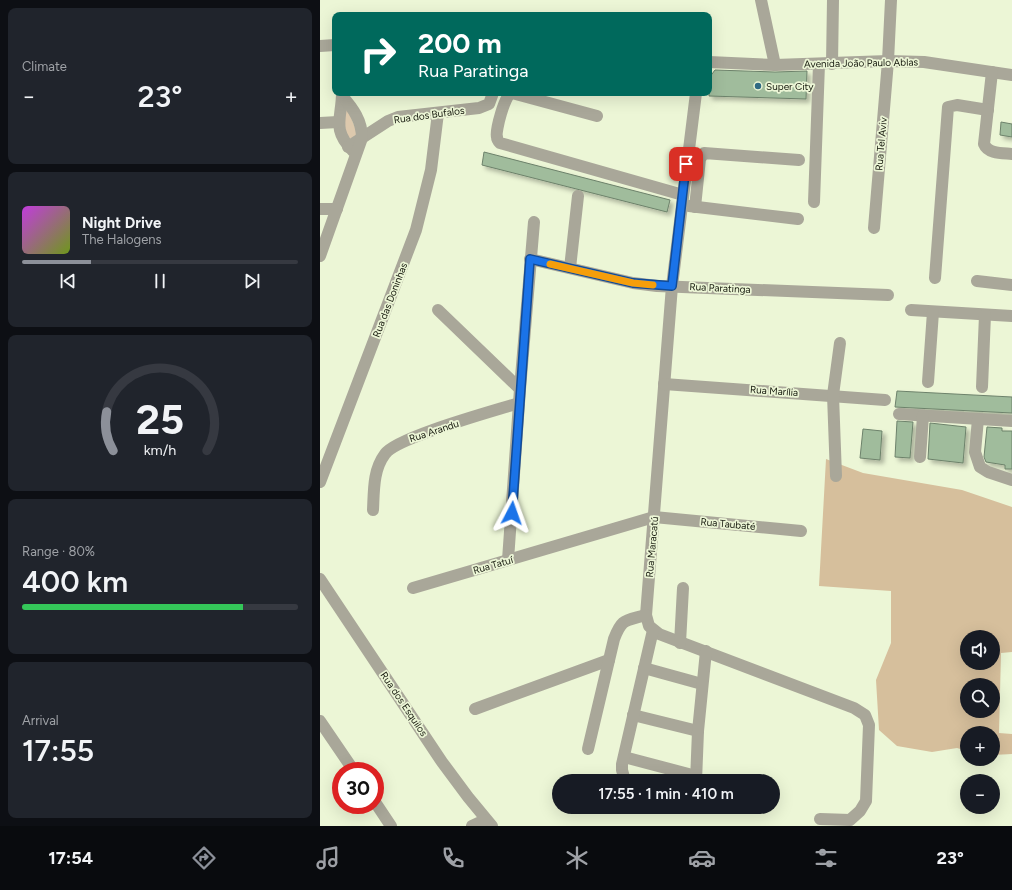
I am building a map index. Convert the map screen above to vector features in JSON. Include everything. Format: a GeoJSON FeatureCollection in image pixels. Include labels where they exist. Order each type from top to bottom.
{"type":"FeatureCollection","features":[{"type":"Feature","properties":{"kind":"street"},"geometry":{"type":"LineString","coordinates":[[761,0],[775,65]]}},
{"type":"Feature","properties":{"kind":"street"},"geometry":{"type":"LineString","coordinates":[[832,64],[833,0]]}},
{"type":"Feature","properties":{"kind":"street","name":"Rua Tel Aviv"},"geometry":{"type":"LineString","coordinates":[[874,228],[888,61],[891,0]]}},
{"type":"Feature","properties":{"kind":"street"},"geometry":{"type":"LineString","coordinates":[[320,46],[332,45]]}},
{"type":"Feature","properties":{"kind":"street","name":"Avenida João Paulo Ablas"},"geometry":{"type":"LineString","coordinates":[[712,62],[775,65],[888,61],[924,62],[1012,75]]}},
{"type":"Feature","properties":{"kind":"street"},"geometry":{"type":"LineString","coordinates":[[814,202],[819,64]]}},
{"type":"Feature","properties":{"kind":"street"},"geometry":{"type":"LineString","coordinates":[[992,72],[984,144],[986,149],[991,151],[1012,154]]}},
{"type":"Feature","properties":{"kind":"street"},"geometry":{"type":"LineString","coordinates":[[342,96],[338,122],[342,135],[352,151]]}},
{"type":"Feature","properties":{"kind":"street"},"geometry":{"type":"LineString","coordinates":[[320,256],[338,209],[352,151],[362,138],[361,125],[355,112],[343,96]]}},
{"type":"Feature","properties":{"kind":"street","name":"Rua dos Bufalos"},"geometry":{"type":"LineString","coordinates":[[362,138],[388,121],[398,117],[485,106],[489,104],[492,96]]}},
{"type":"Feature","properties":{"kind":"street"},"geometry":{"type":"LineString","coordinates":[[508,96],[496,133],[497,140],[500,143],[682,200],[695,206],[798,219]]}},
{"type":"Feature","properties":{"kind":"street"},"geometry":{"type":"LineString","coordinates":[[523,96],[597,116]]}},
{"type":"Feature","properties":{"kind":"street","name":"Rua Maracatú"},"geometry":{"type":"LineString","coordinates":[[653,630],[649,626],[646,615],[664,384],[672,286],[696,96]]}},
{"type":"Feature","properties":{"kind":"street"},"geometry":{"type":"LineString","coordinates":[[935,278],[948,107],[957,105],[988,110]]}},
{"type":"Feature","properties":{"kind":"street","name":"Rua das Doninhas"},"geometry":{"type":"LineString","coordinates":[[320,482],[416,230],[431,170],[438,113]]}},
{"type":"Feature","properties":{"kind":"street"},"geometry":{"type":"LineString","coordinates":[[320,123],[338,122]]}},
{"type":"Feature","properties":{"kind":"street"},"geometry":{"type":"LineString","coordinates":[[695,206],[700,160],[704,153],[799,160]]}},
{"type":"Feature","properties":{"kind":"street"},"geometry":{"type":"LineString","coordinates":[[570,268],[578,196]]}},
{"type":"Feature","properties":{"kind":"street"},"geometry":{"type":"LineString","coordinates":[[320,209],[338,209]]}},
{"type":"Feature","properties":{"kind":"street"},"geometry":{"type":"LineString","coordinates":[[508,560],[534,222]]}},
{"type":"Feature","properties":{"kind":"street","name":"Rua Paratinga"},"geometry":{"type":"LineString","coordinates":[[530,259],[633,283],[888,296]]}},
{"type":"Feature","properties":{"kind":"street"},"geometry":{"type":"LineString","coordinates":[[977,281],[1012,284]]}},
{"type":"Feature","properties":{"kind":"street"},"geometry":{"type":"LineString","coordinates":[[438,310],[520,389]]}},
{"type":"Feature","properties":{"kind":"street"},"geometry":{"type":"LineString","coordinates":[[910,310],[1012,316]]}},
{"type":"Feature","properties":{"kind":"street"},"geometry":{"type":"LineString","coordinates":[[928,382],[933,312]]}},
{"type":"Feature","properties":{"kind":"street"},"geometry":{"type":"LineString","coordinates":[[982,387],[985,315]]}},
{"type":"Feature","properties":{"kind":"street"},"geometry":{"type":"LineString","coordinates":[[836,476],[834,396],[840,343]]}},
{"type":"Feature","properties":{"kind":"street","name":"Rua Marília"},"geometry":{"type":"LineString","coordinates":[[664,384],[885,400]]}},
{"type":"Feature","properties":{"kind":"street","name":"Rua Arandu"},"geometry":{"type":"LineString","coordinates":[[372,510],[374,479],[380,462],[386,452],[396,444],[415,435],[519,403]]}},
{"type":"Feature","properties":{"kind":"street"},"geometry":{"type":"LineString","coordinates":[[899,414],[1012,421]]}},
{"type":"Feature","properties":{"kind":"street"},"geometry":{"type":"LineString","coordinates":[[920,457],[923,416]]}},
{"type":"Feature","properties":{"kind":"street"},"geometry":{"type":"LineString","coordinates":[[978,419],[976,452],[980,467],[988,472],[1012,480]]}},
{"type":"Feature","properties":{"kind":"street","name":"Rua Taubaté"},"geometry":{"type":"LineString","coordinates":[[654,517],[801,531]]}},
{"type":"Feature","properties":{"kind":"street","name":"Rua Tatuí"},"geometry":{"type":"LineString","coordinates":[[413,588],[654,517]]}},
{"type":"Feature","properties":{"kind":"street","name":"Rua dos Esquilos"},"geometry":{"type":"LineString","coordinates":[[320,579],[442,762],[488,823]]}},
{"type":"Feature","properties":{"kind":"street"},"geometry":{"type":"LineString","coordinates":[[680,643],[683,588]]}},
{"type":"Feature","properties":{"kind":"street"},"geometry":{"type":"LineString","coordinates":[[588,749],[619,624],[646,615]]}},
{"type":"Feature","properties":{"kind":"street"},"geometry":{"type":"LineString","coordinates":[[623,774],[622,770],[624,757],[653,630],[680,643],[706,651],[854,708],[868,720],[866,801],[860,811],[850,820],[820,819]]}},
{"type":"Feature","properties":{"kind":"street"},"geometry":{"type":"LineString","coordinates":[[696,774],[698,731],[706,651]]}},
{"type":"Feature","properties":{"kind":"street"},"geometry":{"type":"LineString","coordinates":[[475,710],[609,660]]}},
{"type":"Feature","properties":{"kind":"street"},"geometry":{"type":"LineString","coordinates":[[644,668],[702,684]]}},
{"type":"Feature","properties":{"kind":"street"},"geometry":{"type":"LineString","coordinates":[[633,715],[698,731]]}},
{"type":"Feature","properties":{"kind":"street"},"geometry":{"type":"LineString","coordinates":[[320,721],[348,762]]}},
{"type":"Feature","properties":{"kind":"street"},"geometry":{"type":"LineString","coordinates":[[624,757],[682,774]]}},
{"type":"Feature","properties":{"kind":"street"},"geometry":{"type":"LineString","coordinates":[[383,814],[391,826]]}},
{"type":"Feature","properties":{"kind":"street"},"geometry":{"type":"LineString","coordinates":[[472,826],[488,823]]}},
{"type":"Feature","properties":{"kind":"shaded area"},"geometry":{"type":"Polygon","coordinates":[[[348,110],[358,135],[353,140],[346,136],[343,112],[348,110]]]}},
{"type":"Feature","properties":{"kind":"shaded area"},"geometry":{"type":"Polygon","coordinates":[[[826,459],[863,473],[962,490],[1012,507],[1012,652],[1001,653],[1000,693],[1000,678],[960,678],[960,718],[999,718],[999,726],[960,726],[960,749],[957,748],[932,752],[897,746],[879,730],[876,680],[891,643],[891,591],[819,586],[826,459]]]}},
{"type":"Feature","properties":{"kind":"shaded area"},"geometry":{"type":"Polygon","coordinates":[[[1000,733],[1012,734],[1012,754],[1000,755],[1000,733]]]}},
{"type":"Feature","properties":{"kind":"building","name":"Super City"},"geometry":{"type":"Polygon","coordinates":[[[715,70],[775,72],[807,71],[806,99],[709,96],[712,96],[712,74],[715,70]]]}},
{"type":"Feature","properties":{"kind":"building"},"geometry":{"type":"Polygon","coordinates":[[[1001,122],[1012,124],[1012,137],[1000,135],[1001,122]]]}},
{"type":"Feature","properties":{"kind":"building"},"geometry":{"type":"Polygon","coordinates":[[[484,152],[670,200],[667,212],[482,165],[484,152]]]}},
{"type":"Feature","properties":{"kind":"building"},"geometry":{"type":"Polygon","coordinates":[[[897,391],[1012,397],[1012,413],[895,407],[897,391]]]}},
{"type":"Feature","properties":{"kind":"building"},"geometry":{"type":"Polygon","coordinates":[[[897,421],[913,422],[910,458],[895,457],[897,421]]]}},
{"type":"Feature","properties":{"kind":"building"},"geometry":{"type":"Polygon","coordinates":[[[930,423],[966,427],[963,463],[928,459],[930,423]]]}},
{"type":"Feature","properties":{"kind":"building"},"geometry":{"type":"Polygon","coordinates":[[[987,427],[1002,428],[1002,431],[1012,431],[1012,469],[1005,469],[1005,465],[986,462],[984,457],[987,427]]]}},
{"type":"Feature","properties":{"kind":"building"},"geometry":{"type":"Polygon","coordinates":[[[863,429],[882,431],[880,460],[860,458],[863,429]]]}},
{"type":"Feature","properties":{"kind":"slow traffic"},"geometry":{"type":"LineString","coordinates":[[550,264],[633,283],[653,285]]}},
{"type":"Feature","properties":{"kind":"place","name":"Super City"},"geometry":{"type":"Point","coordinates":[758,86]}},
{"type":"Feature","properties":{"kind":"route"},"geometry":{"type":"LineString","coordinates":[[512,513],[530,259],[633,283],[672,286],[686,164]]}}]}
